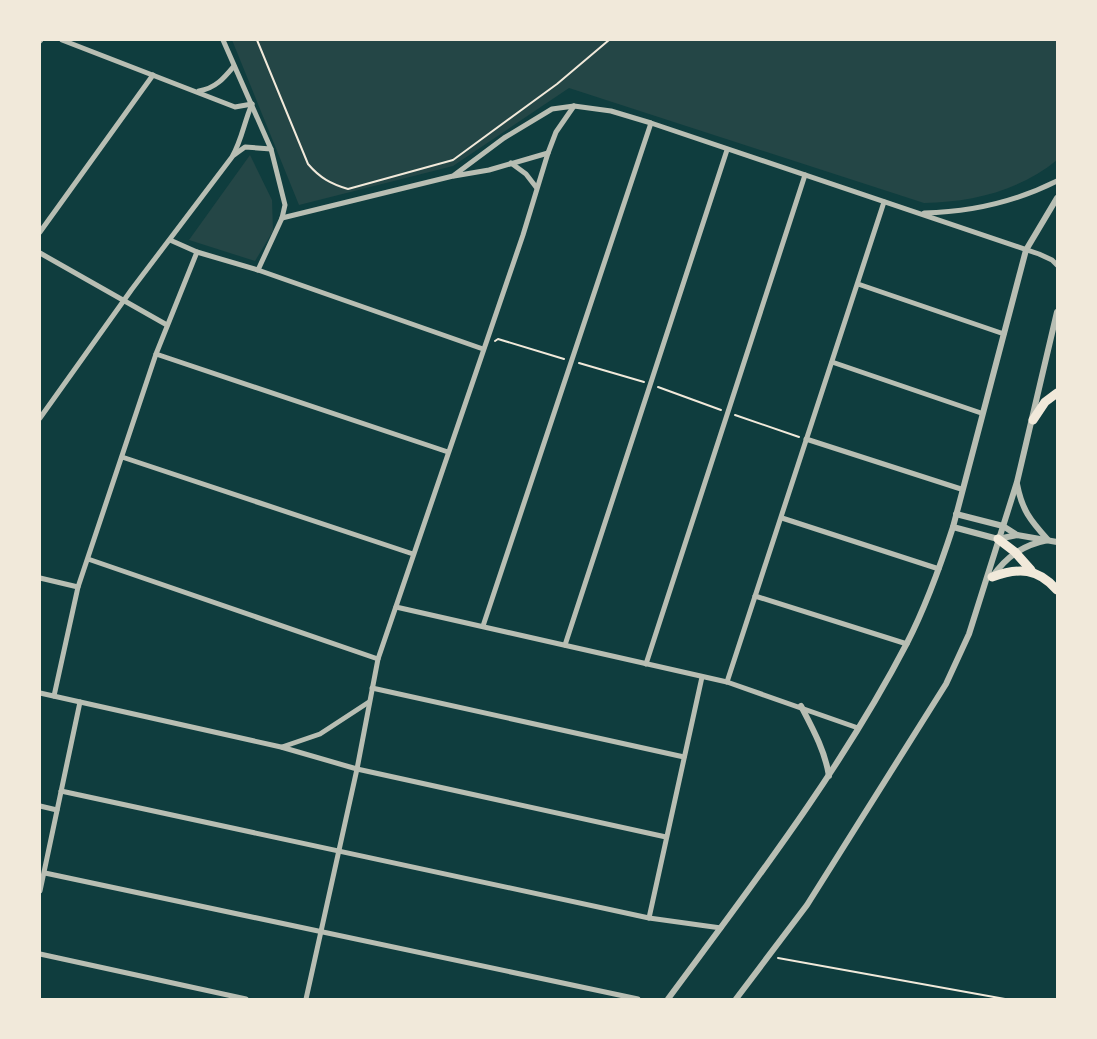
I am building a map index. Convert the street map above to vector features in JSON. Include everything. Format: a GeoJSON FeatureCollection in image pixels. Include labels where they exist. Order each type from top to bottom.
{"type":"FeatureCollection","features":[{"type":"Feature","properties":{"kind":"highway"},"geometry":{"type":"LineString","coordinates":[[1033,420],[1045,402],[1057,394]]}},
{"type":"Feature","properties":{"kind":"highway"},"geometry":{"type":"LineString","coordinates":[[998,539],[1031,570],[1041,575],[1057,590]]}},
{"type":"Feature","properties":{"kind":"highway"},"geometry":{"type":"LineString","coordinates":[[992,577],[1009,571],[1031,570]]}},
{"type":"Feature","properties":{"kind":"street"},"geometry":{"type":"LineString","coordinates":[[62,40],[198,91],[235,107],[252,104]]}},
{"type":"Feature","properties":{"kind":"street"},"geometry":{"type":"LineString","coordinates":[[223,40],[271,149],[285,205],[282,218],[258,270]]}},
{"type":"Feature","properties":{"kind":"street"},"geometry":{"type":"LineString","coordinates":[[198,91],[208,89],[221,82],[234,66]]}},
{"type":"Feature","properties":{"kind":"street"},"geometry":{"type":"LineString","coordinates":[[40,232],[153,75]]}},
{"type":"Feature","properties":{"kind":"street"},"geometry":{"type":"LineString","coordinates":[[40,418],[124,301],[232,157],[239,146],[245,118],[252,104]]}},
{"type":"Feature","properties":{"kind":"street"},"geometry":{"type":"LineString","coordinates":[[306,999],[357,769],[378,659],[523,235],[536,187],[548,153],[556,132],[574,106]]}},
{"type":"Feature","properties":{"kind":"street"},"geometry":{"type":"LineString","coordinates":[[453,176],[530,120],[552,109],[574,106],[611,111],[919,213],[1026,250],[1052,260],[1057,265]]}},
{"type":"Feature","properties":{"kind":"street"},"geometry":{"type":"LineString","coordinates":[[483,626],[652,123]]}},
{"type":"Feature","properties":{"kind":"street"},"geometry":{"type":"LineString","coordinates":[[232,157],[245,147],[271,149]]}},
{"type":"Feature","properties":{"kind":"street"},"geometry":{"type":"LineString","coordinates":[[565,646],[728,150]]}},
{"type":"Feature","properties":{"kind":"street"},"geometry":{"type":"LineString","coordinates":[[282,218],[453,176],[489,170],[548,153]]}},
{"type":"Feature","properties":{"kind":"street"},"geometry":{"type":"LineString","coordinates":[[511,163],[526,174],[536,187]]}},
{"type":"Feature","properties":{"kind":"street"},"geometry":{"type":"LineString","coordinates":[[646,664],[806,175]]}},
{"type":"Feature","properties":{"kind":"street"},"geometry":{"type":"LineString","coordinates":[[919,213],[978,209],[1035,192],[1057,181]]}},
{"type":"Feature","properties":{"kind":"street"},"geometry":{"type":"LineString","coordinates":[[668,999],[829,776],[907,644],[939,569],[953,527],[981,413],[1026,250],[1057,198]]}},
{"type":"Feature","properties":{"kind":"street"},"geometry":{"type":"LineString","coordinates":[[727,682],[884,202]]}},
{"type":"Feature","properties":{"kind":"street"},"geometry":{"type":"LineString","coordinates":[[170,240],[197,252],[258,270],[483,349]]}},
{"type":"Feature","properties":{"kind":"street"},"geometry":{"type":"LineString","coordinates":[[54,696],[78,587],[156,354],[197,252]]}},
{"type":"Feature","properties":{"kind":"street"},"geometry":{"type":"LineString","coordinates":[[40,253],[167,325]]}},
{"type":"Feature","properties":{"kind":"street"},"geometry":{"type":"LineString","coordinates":[[858,284],[1004,334]]}},
{"type":"Feature","properties":{"kind":"street"},"geometry":{"type":"LineString","coordinates":[[736,999],[818,889],[946,684],[969,634],[1017,482],[1057,312]]}},
{"type":"Feature","properties":{"kind":"street"},"geometry":{"type":"LineString","coordinates":[[156,354],[448,452]]}},
{"type":"Feature","properties":{"kind":"street"},"geometry":{"type":"LineString","coordinates":[[832,362],[981,413]]}},
{"type":"Feature","properties":{"kind":"street"},"geometry":{"type":"LineString","coordinates":[[806,439],[961,489]]}},
{"type":"Feature","properties":{"kind":"street"},"geometry":{"type":"LineString","coordinates":[[122,457],[413,554]]}},
{"type":"Feature","properties":{"kind":"street"},"geometry":{"type":"LineString","coordinates":[[1017,482],[1021,504],[1030,520],[1048,540]]}},
{"type":"Feature","properties":{"kind":"street"},"geometry":{"type":"LineString","coordinates":[[956,514],[1003,526],[1017,535]]}},
{"type":"Feature","properties":{"kind":"street"},"geometry":{"type":"LineString","coordinates":[[782,518],[939,569]]}},
{"type":"Feature","properties":{"kind":"street"},"geometry":{"type":"LineString","coordinates":[[953,527],[998,539],[1017,535],[1057,542]]}},
{"type":"Feature","properties":{"kind":"street"},"geometry":{"type":"LineString","coordinates":[[983,592],[992,577],[1014,552],[1030,543],[1048,540]]}},
{"type":"Feature","properties":{"kind":"street"},"geometry":{"type":"LineString","coordinates":[[88,559],[378,659]]}},
{"type":"Feature","properties":{"kind":"street"},"geometry":{"type":"LineString","coordinates":[[40,578],[78,587]]}},
{"type":"Feature","properties":{"kind":"street"},"geometry":{"type":"LineString","coordinates":[[755,596],[907,644]]}},
{"type":"Feature","properties":{"kind":"street"},"geometry":{"type":"LineString","coordinates":[[396,607],[727,682],[801,706],[858,728]]}},
{"type":"Feature","properties":{"kind":"street"},"geometry":{"type":"LineString","coordinates":[[649,918],[702,677]]}},
{"type":"Feature","properties":{"kind":"street"},"geometry":{"type":"LineString","coordinates":[[372,688],[684,757]]}},
{"type":"Feature","properties":{"kind":"street"},"geometry":{"type":"LineString","coordinates":[[40,693],[282,747],[357,769],[666,837]]}},
{"type":"Feature","properties":{"kind":"street"},"geometry":{"type":"LineString","coordinates":[[40,891],[80,702]]}},
{"type":"Feature","properties":{"kind":"street"},"geometry":{"type":"LineString","coordinates":[[282,747],[320,734],[369,702]]}},
{"type":"Feature","properties":{"kind":"street"},"geometry":{"type":"LineString","coordinates":[[801,706],[820,742],[827,762],[829,776]]}},
{"type":"Feature","properties":{"kind":"street"},"geometry":{"type":"LineString","coordinates":[[61,791],[649,918],[720,928]]}},
{"type":"Feature","properties":{"kind":"street"},"geometry":{"type":"LineString","coordinates":[[40,806],[57,810]]}},
{"type":"Feature","properties":{"kind":"street"},"geometry":{"type":"LineString","coordinates":[[45,873],[638,999]]}},
{"type":"Feature","properties":{"kind":"street"},"geometry":{"type":"LineString","coordinates":[[40,954],[246,999]]}},
{"type":"Feature","properties":{"kind":"path"},"geometry":{"type":"LineString","coordinates":[[257,40],[308,164],[318,175],[332,184],[348,189],[453,160],[556,84],[609,40]]}},
{"type":"Feature","properties":{"kind":"path"},"geometry":{"type":"LineString","coordinates":[[768,956],[979,992],[1004,999]]}},
{"type":"Feature","properties":{"kind":"shaded area"},"geometry":{"type":"Polygon","coordinates":[[[232,40],[1057,40],[1057,160],[1027,180],[994,193],[960,200],[924,203],[569,88],[453,166],[299,205],[232,40]]]}},
{"type":"Feature","properties":{"kind":"shaded area"},"geometry":{"type":"Polygon","coordinates":[[[250,155],[272,200],[273,231],[255,261],[189,240],[250,155]]]}}]}
